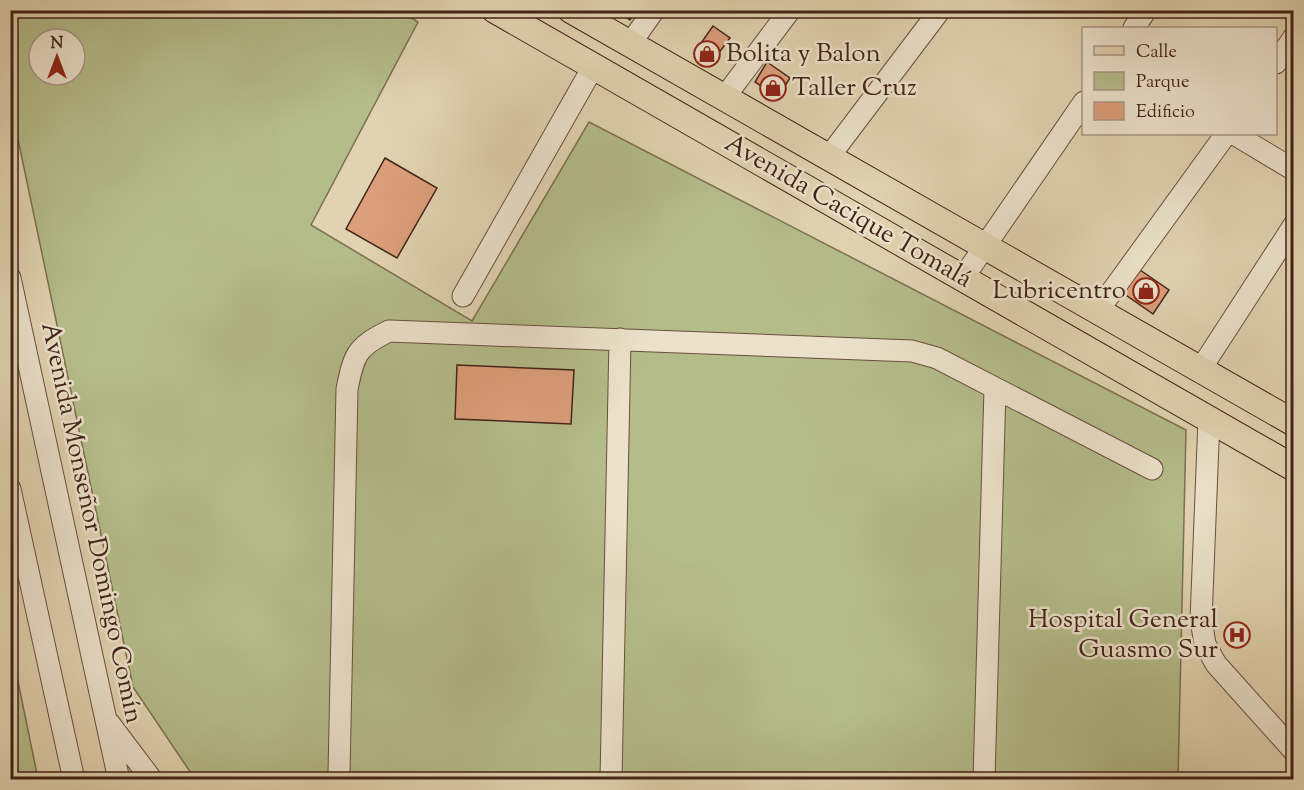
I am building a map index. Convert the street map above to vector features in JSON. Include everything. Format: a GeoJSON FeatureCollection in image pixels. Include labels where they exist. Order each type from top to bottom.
{"type":"FeatureCollection","features":[{"type":"Feature","properties":{"kind":"main road","name":"Avenida Cacique Tomalá"},"geometry":{"type":"LineString","coordinates":[[495,10],[1293,468]]}},
{"type":"Feature","properties":{"kind":"main road","name":"Avenida Cacique Tomalá"},"geometry":{"type":"LineString","coordinates":[[571,10],[1293,423]]}},
{"type":"Feature","properties":{"kind":"street"},"geometry":{"type":"LineString","coordinates":[[630,44],[654,10]]}},
{"type":"Feature","properties":{"kind":"street"},"geometry":{"type":"LineString","coordinates":[[724,99],[790,10]]}},
{"type":"Feature","properties":{"kind":"street"},"geometry":{"type":"LineString","coordinates":[[828,158],[940,10]]}},
{"type":"Feature","properties":{"kind":"street"},"geometry":{"type":"LineString","coordinates":[[1135,27],[1146,10]]}},
{"type":"Feature","properties":{"kind":"street"},"geometry":{"type":"LineString","coordinates":[[1277,60],[1293,37]]}},
{"type":"Feature","properties":{"kind":"street"},"geometry":{"type":"LineString","coordinates":[[463,296],[593,67]]}},
{"type":"Feature","properties":{"kind":"street"},"geometry":{"type":"LineString","coordinates":[[963,278],[1082,103]]}},
{"type":"Feature","properties":{"kind":"street"},"geometry":{"type":"LineString","coordinates":[[1097,312],[1225,135]]}},
{"type":"Feature","properties":{"kind":"street"},"geometry":{"type":"LineString","coordinates":[[1235,135],[1293,170]]}},
{"type":"Feature","properties":{"kind":"street"},"geometry":{"type":"LineString","coordinates":[[1200,370],[1293,225]]}},
{"type":"Feature","properties":{"kind":"street","name":"Avenida Monseñor Domingo Comín"},"geometry":{"type":"LineString","coordinates":[[10,278],[119,780]]}},
{"type":"Feature","properties":{"kind":"street"},"geometry":{"type":"LineString","coordinates":[[339,774],[347,389],[353,362],[361,348],[389,331],[912,351],[937,358],[1152,469]]}},
{"type":"Feature","properties":{"kind":"street"},"geometry":{"type":"LineString","coordinates":[[611,780],[620,339]]}},
{"type":"Feature","properties":{"kind":"street"},"geometry":{"type":"LineString","coordinates":[[984,780],[995,388]]}},
{"type":"Feature","properties":{"kind":"street"},"geometry":{"type":"LineString","coordinates":[[1209,419],[1201,620],[1205,644],[1216,664],[1291,743]]}},
{"type":"Feature","properties":{"kind":"street"},"geometry":{"type":"LineString","coordinates":[[10,489],[74,780]]}},
{"type":"Feature","properties":{"kind":"street"},"geometry":{"type":"LineString","coordinates":[[105,717],[152,780]]}},
{"type":"Feature","properties":{"kind":"green space"},"geometry":{"type":"Polygon","coordinates":[[[399,10],[418,22],[311,225],[472,321],[589,122],[1186,430],[1178,779],[195,779],[133,687],[11,106],[10,11],[399,10]]]}},
{"type":"Feature","properties":{"kind":"green space"},"geometry":{"type":"Polygon","coordinates":[[[11,647],[38,779],[11,779],[11,647]]]}},
{"type":"Feature","properties":{"kind":"building"},"geometry":{"type":"Polygon","coordinates":[[[615,10],[636,10],[630,20],[615,10]]]}},
{"type":"Feature","properties":{"kind":"building"},"geometry":{"type":"Polygon","coordinates":[[[713,26],[730,38],[710,65],[694,53],[713,26]]]}},
{"type":"Feature","properties":{"kind":"building"},"geometry":{"type":"Polygon","coordinates":[[[767,62],[790,78],[778,97],[755,82],[767,62]]]}},
{"type":"Feature","properties":{"kind":"building"},"geometry":{"type":"Polygon","coordinates":[[[385,158],[437,188],[397,258],[346,229],[385,158]]]}},
{"type":"Feature","properties":{"kind":"building","name":"Lubricentro"},"geometry":{"type":"Polygon","coordinates":[[[1140,270],[1169,290],[1153,314],[1123,293],[1140,270]]]}},
{"type":"Feature","properties":{"kind":"building"},"geometry":{"type":"Polygon","coordinates":[[[457,365],[574,370],[571,424],[455,419],[457,365]]]}},
{"type":"Feature","properties":{"kind":"place","name":"Bolita y Balon"},"geometry":{"type":"Point","coordinates":[707,54]}},
{"type":"Feature","properties":{"kind":"place","name":"Taller Cruz"},"geometry":{"type":"Point","coordinates":[773,88]}},
{"type":"Feature","properties":{"kind":"place","name":"Lubricentro"},"geometry":{"type":"Point","coordinates":[1146,291]}},
{"type":"Feature","properties":{"kind":"place","name":"Hospital General Guasmo Sur"},"geometry":{"type":"Point","coordinates":[1237,635]}}]}
